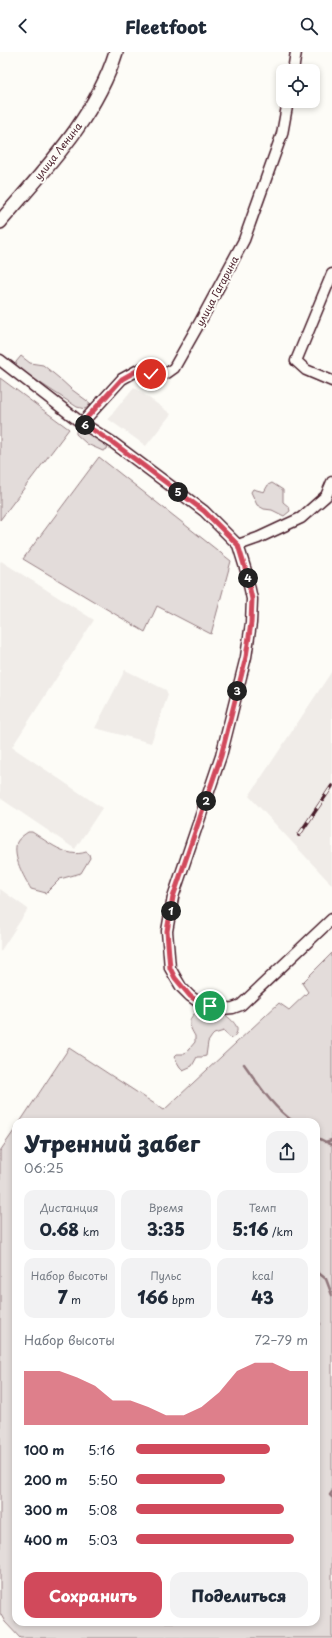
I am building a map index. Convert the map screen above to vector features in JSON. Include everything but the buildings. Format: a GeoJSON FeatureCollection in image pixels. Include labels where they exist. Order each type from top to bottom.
{"type":"FeatureCollection","features":[{"type":"Feature","properties":{"kind":"main road","name":"улица Ленина"},"geometry":{"type":"LineString","coordinates":[[0,222],[68,142],[92,106],[105,80],[116,52]]}},
{"type":"Feature","properties":{"kind":"street"},"geometry":{"type":"LineString","coordinates":[[294,64],[296,52]]}},
{"type":"Feature","properties":{"kind":"street","name":"улица Гагарина"},"geometry":{"type":"LineString","coordinates":[[82,423],[122,379],[140,369],[151,374],[160,375],[167,373],[174,368],[244,240],[282,134],[287,108]]}},
{"type":"Feature","properties":{"kind":"street"},"geometry":{"type":"LineString","coordinates":[[332,274],[296,361],[306,370],[332,381]]}},
{"type":"Feature","properties":{"kind":"street"},"geometry":{"type":"LineString","coordinates":[[0,360],[82,423],[112,442],[204,511],[238,545],[246,571],[252,599],[251,623],[246,657],[221,756],[173,897],[167,931],[170,968],[181,987],[197,1001],[222,1009],[233,1008],[241,1005],[332,919]]}},
{"type":"Feature","properties":{"kind":"street"},"geometry":{"type":"LineString","coordinates":[[238,545],[258,538],[301,518],[326,496],[332,482]]}},
{"type":"Feature","properties":{"kind":"shaded area"},"geometry":{"type":"Polygon","coordinates":[[[21,356],[30,363],[43,365],[90,403],[88,407],[85,409],[77,407],[19,369],[16,366],[16,362],[21,356]]]}},
{"type":"Feature","properties":{"kind":"shaded area"},"geometry":{"type":"Polygon","coordinates":[[[0,378],[69,429],[0,520],[0,378]]]}},
{"type":"Feature","properties":{"kind":"shaded area"},"geometry":{"type":"Polygon","coordinates":[[[134,387],[171,414],[146,446],[108,419],[134,387]]]}},
{"type":"Feature","properties":{"kind":"shaded area"},"geometry":{"type":"Polygon","coordinates":[[[80,427],[108,445],[107,449],[103,451],[87,444],[76,434],[76,431],[80,427]]]}},
{"type":"Feature","properties":{"kind":"shaded area"},"geometry":{"type":"Polygon","coordinates":[[[99,457],[231,561],[211,634],[157,606],[145,632],[23,559],[99,457]]]}},
{"type":"Feature","properties":{"kind":"shaded area"},"geometry":{"type":"Polygon","coordinates":[[[272,483],[283,490],[283,502],[289,507],[290,511],[284,516],[257,505],[251,492],[253,489],[264,492],[268,485],[272,483]]]}},
{"type":"Feature","properties":{"kind":"shaded area"},"geometry":{"type":"Polygon","coordinates":[[[1,561],[94,620],[12,747],[102,808],[75,849],[0,798],[1,561]]]}},
{"type":"Feature","properties":{"kind":"shaded area"},"geometry":{"type":"Polygon","coordinates":[[[125,670],[166,690],[168,695],[151,743],[95,728],[125,670]]]}},
{"type":"Feature","properties":{"kind":"shaded area"},"geometry":{"type":"Polygon","coordinates":[[[332,671],[332,885],[249,796],[332,671]]]}},
{"type":"Feature","properties":{"kind":"shaded area"},"geometry":{"type":"Polygon","coordinates":[[[28,832],[32,832],[65,851],[79,854],[86,852],[89,854],[90,858],[81,873],[60,879],[46,893],[31,889],[25,879],[16,854],[17,842],[28,832]]]}},
{"type":"Feature","properties":{"kind":"shaded area"},"geometry":{"type":"Polygon","coordinates":[[[0,889],[28,909],[0,952],[0,889]]]}},
{"type":"Feature","properties":{"kind":"shaded area"},"geometry":{"type":"Polygon","coordinates":[[[332,953],[332,1638],[20,1638],[5,1622],[0,1613],[0,1151],[12,1134],[12,1626],[320,1626],[320,1118],[23,1118],[69,1048],[164,1110],[279,1003],[289,1010],[308,992],[302,983],[332,953]]]}},
{"type":"Feature","properties":{"kind":"shaded area"},"geometry":{"type":"Polygon","coordinates":[[[198,1011],[215,1015],[224,1014],[236,1025],[237,1031],[232,1038],[229,1037],[224,1031],[214,1034],[208,1042],[206,1056],[197,1057],[192,1066],[183,1070],[174,1057],[177,1054],[185,1054],[195,1042],[195,1036],[190,1026],[190,1020],[198,1011]]]}},
{"type":"Feature","properties":{"kind":"waterway"},"geometry":{"type":"LineString","coordinates":[[244,1064],[272,1103],[289,1118]]}},
{"type":"Feature","properties":{"kind":"waterway"},"geometry":{"type":"LineString","coordinates":[[320,1139],[332,1145]]}},
{"type":"Feature","properties":{"kind":"waterway"},"geometry":{"type":"LineString","coordinates":[[325,1142],[332,1140]]}},
{"type":"Feature","properties":{"kind":"waterway"},"geometry":{"type":"LineString","coordinates":[[320,1274],[326,1279],[332,1295]]}},
{"type":"Feature","properties":{"kind":"waterway"},"geometry":{"type":"LineString","coordinates":[[332,1492],[330,1495],[332,1497]]}},
{"type":"Feature","properties":{"kind":"railway"},"geometry":{"type":"LineString","coordinates":[[299,835],[332,786]]}},
{"type":"Feature","properties":{"kind":"route"},"geometry":{"type":"LineString","coordinates":[[151,374],[140,369],[122,379],[82,423],[112,442],[185,496],[224,530],[238,545],[246,571],[252,599],[251,623],[246,657],[221,756],[173,897],[167,931],[170,968],[175,978],[190,996],[197,1001],[210,1006]]}}]}
